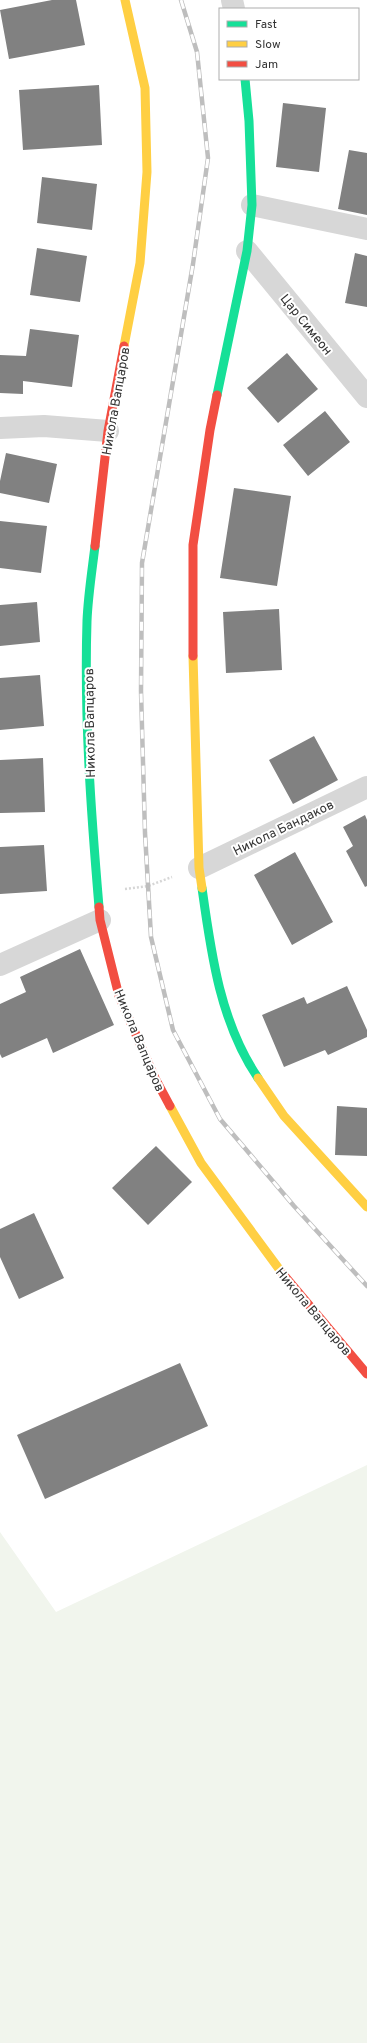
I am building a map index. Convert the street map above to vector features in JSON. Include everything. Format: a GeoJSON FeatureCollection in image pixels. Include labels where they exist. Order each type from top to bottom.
{"type":"FeatureCollection","features":[{"type":"Feature","properties":{"kind":"street","name":"Никола Вапцаров"},"geometry":{"type":"LineString","coordinates":[[126,0],[145,88],[147,172],[140,263],[108,431],[87,620],[87,726],[100,920],[119,996],[155,1078],[201,1162],[269,1258],[367,1374]]}},
{"type":"Feature","properties":{"kind":"street"},"geometry":{"type":"LineString","coordinates":[[245,80],[249,121],[252,205],[247,251],[210,430],[193,545],[193,681],[199,868],[210,945],[225,1012],[254,1072],[284,1116],[360,1191],[367,1207]]}},
{"type":"Feature","properties":{"kind":"street"},"geometry":{"type":"LineString","coordinates":[[252,205],[367,229]]}},
{"type":"Feature","properties":{"kind":"street","name":"Цар Симеон"},"geometry":{"type":"LineString","coordinates":[[247,251],[367,397]]}},
{"type":"Feature","properties":{"kind":"street"},"geometry":{"type":"LineString","coordinates":[[0,428],[44,426],[108,431]]}},
{"type":"Feature","properties":{"kind":"street","name":"Никола Бандаков"},"geometry":{"type":"LineString","coordinates":[[199,868],[367,787]]}},
{"type":"Feature","properties":{"kind":"street"},"geometry":{"type":"LineString","coordinates":[[0,965],[100,920]]}},
{"type":"Feature","properties":{"kind":"path"},"geometry":{"type":"LineString","coordinates":[[97,893],[148,886],[199,868]]}},
{"type":"Feature","properties":{"kind":"shaded area"},"geometry":{"type":"Polygon","coordinates":[[[367,1465],[367,2043],[0,2043],[0,1532],[56,1612],[367,1465]]]}},
{"type":"Feature","properties":{"kind":"building"},"geometry":{"type":"Polygon","coordinates":[[[52,0],[76,0],[85,45],[9,59],[0,10],[52,0]]]}},
{"type":"Feature","properties":{"kind":"building"},"geometry":{"type":"Polygon","coordinates":[[[99,85],[102,145],[23,150],[19,90],[99,85]]]}},
{"type":"Feature","properties":{"kind":"building"},"geometry":{"type":"Polygon","coordinates":[[[283,103],[326,108],[319,172],[276,167],[283,103]]]}},
{"type":"Feature","properties":{"kind":"building"},"geometry":{"type":"Polygon","coordinates":[[[349,150],[367,153],[367,215],[338,209],[349,150]]]}},
{"type":"Feature","properties":{"kind":"building"},"geometry":{"type":"Polygon","coordinates":[[[42,177],[97,184],[92,230],[37,223],[42,177]]]}},
{"type":"Feature","properties":{"kind":"building"},"geometry":{"type":"Polygon","coordinates":[[[37,248],[87,256],[80,302],[30,295],[37,248]]]}},
{"type":"Feature","properties":{"kind":"building"},"geometry":{"type":"Polygon","coordinates":[[[355,253],[367,256],[367,307],[345,303],[355,253]]]}},
{"type":"Feature","properties":{"kind":"building"},"geometry":{"type":"Polygon","coordinates":[[[30,329],[79,335],[72,387],[23,381],[23,394],[0,393],[0,355],[26,356],[30,329]]]}},
{"type":"Feature","properties":{"kind":"building"},"geometry":{"type":"Polygon","coordinates":[[[287,353],[318,389],[278,423],[247,388],[287,353]]]}},
{"type":"Feature","properties":{"kind":"building"},"geometry":{"type":"Polygon","coordinates":[[[325,411],[350,442],[308,476],[283,445],[325,411]]]}},
{"type":"Feature","properties":{"kind":"building"},"geometry":{"type":"Polygon","coordinates":[[[6,453],[57,464],[49,503],[0,493],[0,481],[6,453]]]}},
{"type":"Feature","properties":{"kind":"building"},"geometry":{"type":"Polygon","coordinates":[[[234,488],[291,496],[277,586],[220,578],[234,488]]]}},
{"type":"Feature","properties":{"kind":"building"},"geometry":{"type":"Polygon","coordinates":[[[0,521],[47,526],[41,573],[0,568],[0,521]]]}},
{"type":"Feature","properties":{"kind":"building"},"geometry":{"type":"Polygon","coordinates":[[[37,602],[40,642],[0,646],[0,605],[37,602]]]}},
{"type":"Feature","properties":{"kind":"building"},"geometry":{"type":"Polygon","coordinates":[[[279,609],[282,670],[226,673],[223,612],[279,609]]]}},
{"type":"Feature","properties":{"kind":"building"},"geometry":{"type":"Polygon","coordinates":[[[40,675],[44,726],[0,730],[0,678],[40,675]]]}},
{"type":"Feature","properties":{"kind":"building"},"geometry":{"type":"Polygon","coordinates":[[[314,736],[338,780],[293,804],[269,760],[314,736]]]}},
{"type":"Feature","properties":{"kind":"building"},"geometry":{"type":"Polygon","coordinates":[[[43,758],[45,812],[0,813],[0,760],[43,758]]]}},
{"type":"Feature","properties":{"kind":"building"},"geometry":{"type":"Polygon","coordinates":[[[365,815],[367,820],[367,886],[365,887],[346,851],[353,846],[343,827],[365,815]]]}},
{"type":"Feature","properties":{"kind":"building"},"geometry":{"type":"Polygon","coordinates":[[[44,845],[47,891],[0,894],[0,847],[44,845]]]}},
{"type":"Feature","properties":{"kind":"building"},"geometry":{"type":"Polygon","coordinates":[[[295,852],[333,922],[292,945],[254,875],[295,852]]]}},
{"type":"Feature","properties":{"kind":"building"},"geometry":{"type":"Polygon","coordinates":[[[80,949],[114,1025],[53,1053],[47,1038],[2,1058],[0,1054],[0,1004],[26,992],[20,977],[80,949]]]}},
{"type":"Feature","properties":{"kind":"building"},"geometry":{"type":"Polygon","coordinates":[[[347,986],[367,1030],[367,1037],[328,1055],[325,1050],[284,1067],[262,1015],[304,997],[307,1004],[347,986]]]}},
{"type":"Feature","properties":{"kind":"building"},"geometry":{"type":"Polygon","coordinates":[[[337,1106],[367,1108],[367,1156],[335,1155],[337,1106]]]}},
{"type":"Feature","properties":{"kind":"building"},"geometry":{"type":"Polygon","coordinates":[[[156,1146],[192,1182],[148,1225],[112,1188],[156,1146]]]}},
{"type":"Feature","properties":{"kind":"building"},"geometry":{"type":"Polygon","coordinates":[[[34,1213],[64,1278],[19,1299],[0,1257],[0,1229],[34,1213]]]}},
{"type":"Feature","properties":{"kind":"building"},"geometry":{"type":"Polygon","coordinates":[[[180,1363],[208,1426],[45,1499],[17,1435],[180,1363]]]}},
{"type":"Feature","properties":{"kind":"railway"},"geometry":{"type":"LineString","coordinates":[[181,0],[197,52],[208,158],[193,264],[142,563],[141,691],[145,833],[151,937],[173,1030],[220,1119],[294,1206],[367,1286]]}},
{"type":"Feature","properties":{"kind":"traffic: fast"},"geometry":{"type":"LineString","coordinates":[[217,395],[247,251],[252,205],[249,121],[245,80]]}},
{"type":"Feature","properties":{"kind":"traffic: fast"},"geometry":{"type":"LineString","coordinates":[[95,546],[88,612],[86,693],[91,800],[99,907]]}},
{"type":"Feature","properties":{"kind":"traffic: fast"},"geometry":{"type":"LineString","coordinates":[[202,888],[209,937],[219,986],[226,1010],[234,1034],[258,1078]]}},
{"type":"Feature","properties":{"kind":"traffic: slow"},"geometry":{"type":"LineString","coordinates":[[124,346],[140,263],[147,172],[145,88],[125,0]]}},
{"type":"Feature","properties":{"kind":"traffic: slow"},"geometry":{"type":"LineString","coordinates":[[193,656],[199,868],[202,888]]}},
{"type":"Feature","properties":{"kind":"traffic: slow"},"geometry":{"type":"LineString","coordinates":[[258,1078],[284,1116],[367,1207]]}},
{"type":"Feature","properties":{"kind":"traffic: slow"},"geometry":{"type":"LineString","coordinates":[[170,1106],[201,1163],[282,1273]]}},
{"type":"Feature","properties":{"kind":"traffic: jam"},"geometry":{"type":"LineString","coordinates":[[95,546],[108,431],[124,346]]}},
{"type":"Feature","properties":{"kind":"traffic: jam"},"geometry":{"type":"LineString","coordinates":[[193,656],[193,545],[210,430],[217,395]]}},
{"type":"Feature","properties":{"kind":"traffic: jam"},"geometry":{"type":"LineString","coordinates":[[99,907],[100,920],[119,996],[155,1078],[170,1106]]}},
{"type":"Feature","properties":{"kind":"traffic: jam"},"geometry":{"type":"LineString","coordinates":[[282,1273],[367,1374]]}}]}
